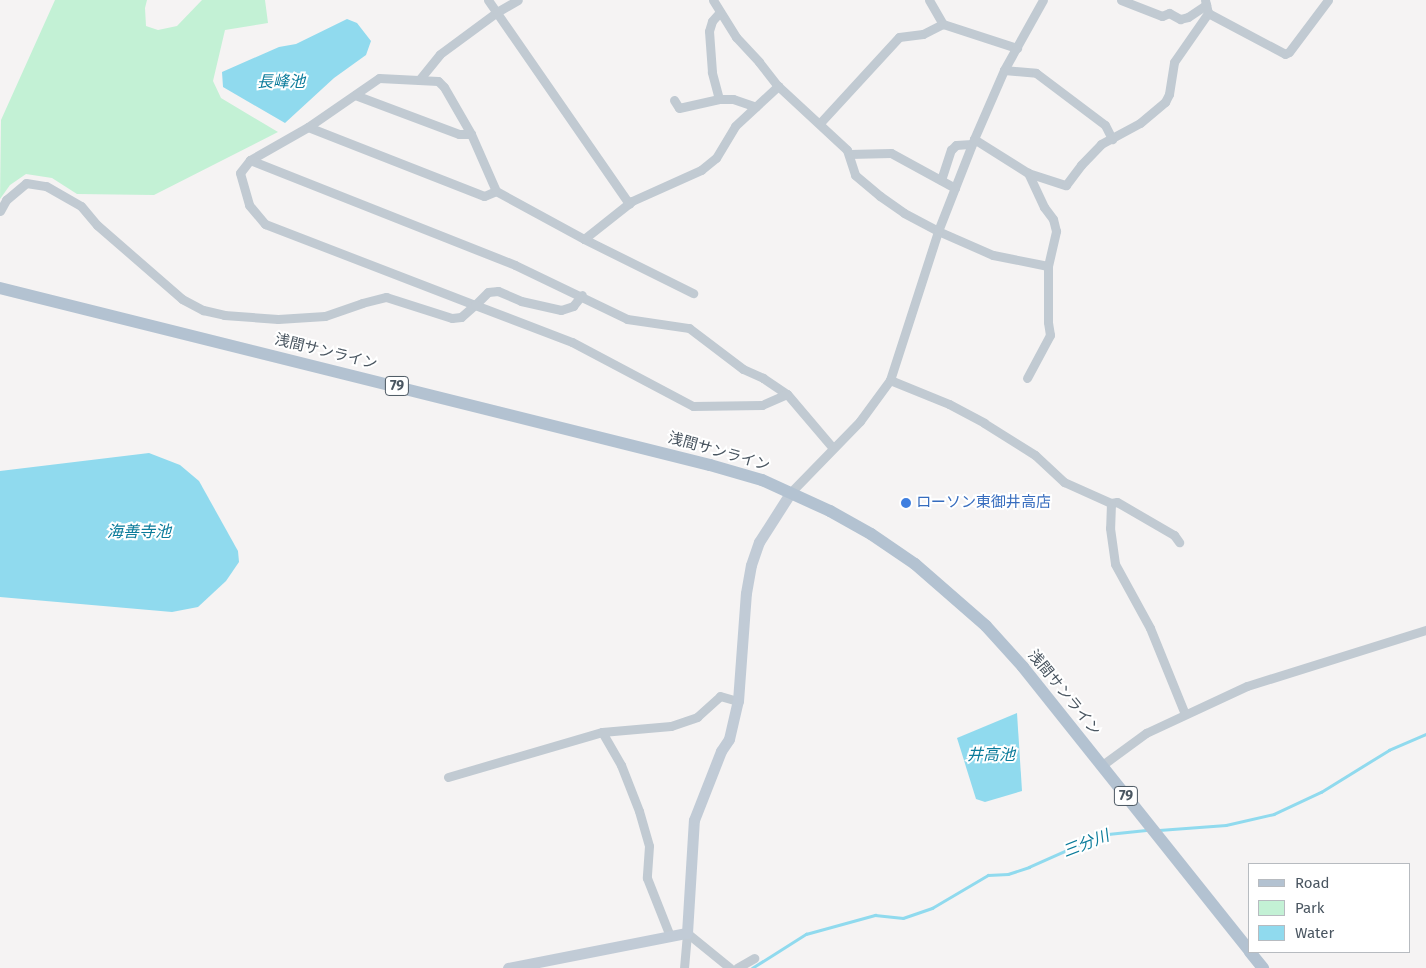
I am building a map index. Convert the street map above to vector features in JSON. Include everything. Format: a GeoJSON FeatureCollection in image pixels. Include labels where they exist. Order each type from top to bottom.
{"type":"FeatureCollection","features":[{"type":"Feature","properties":{"kind":"main road","name":"浅間サンライン"},"geometry":{"type":"LineString","coordinates":[[0,288],[666,453],[747,475],[791,492],[845,519],[890,546],[965,606],[1011,653],[1248,949]]}},
{"type":"Feature","properties":{"kind":"main road","name":"浅間サンライン"},"geometry":{"type":"LineString","coordinates":[[1252,953],[1263,968]]}},
{"type":"Feature","properties":{"kind":"street"},"geometry":{"type":"LineString","coordinates":[[488,0],[628,204]]}},
{"type":"Feature","properties":{"kind":"street"},"geometry":{"type":"LineString","coordinates":[[419,80],[440,54],[497,12],[518,0]]}},
{"type":"Feature","properties":{"kind":"street"},"geometry":{"type":"LineString","coordinates":[[713,0],[736,37],[778,86],[820,123],[849,154],[855,175],[904,213],[938,231],[992,255],[1048,266]]}},
{"type":"Feature","properties":{"kind":"street"},"geometry":{"type":"LineString","coordinates":[[929,0],[943,24],[1016,48]]}},
{"type":"Feature","properties":{"kind":"street"},"geometry":{"type":"LineString","coordinates":[[684,968],[694,820],[728,738],[738,701],[746,593],[751,565],[759,542],[791,492],[860,421],[890,380],[938,231],[973,142],[1004,70],[1043,0]]}},
{"type":"Feature","properties":{"kind":"street"},"geometry":{"type":"LineString","coordinates":[[1121,0],[1162,16],[1169,13],[1180,18],[1188,18],[1206,6]]}},
{"type":"Feature","properties":{"kind":"street"},"geometry":{"type":"LineString","coordinates":[[1206,6],[1285,54],[1289,52],[1328,0]]}},
{"type":"Feature","properties":{"kind":"street"},"geometry":{"type":"LineString","coordinates":[[941,180],[951,150],[956,145],[973,142],[1028,174],[1066,186],[1081,165],[1101,144],[1140,124],[1165,102],[1169,94],[1174,62],[1206,6]]}},
{"type":"Feature","properties":{"kind":"street"},"geometry":{"type":"LineString","coordinates":[[719,99],[712,72],[709,31],[712,21],[720,12]]}},
{"type":"Feature","properties":{"kind":"street"},"geometry":{"type":"LineString","coordinates":[[820,123],[899,37],[923,34],[943,24]]}},
{"type":"Feature","properties":{"kind":"street"},"geometry":{"type":"LineString","coordinates":[[1004,70],[1036,73],[1104,125],[1112,139]]}},
{"type":"Feature","properties":{"kind":"street"},"geometry":{"type":"LineString","coordinates":[[693,292],[584,239],[496,191],[471,134],[444,87],[438,81],[402,81],[379,78],[308,127],[250,160],[240,173],[249,204],[265,224],[572,342],[692,406],[762,404],[787,394]]}},
{"type":"Feature","properties":{"kind":"street"},"geometry":{"type":"LineString","coordinates":[[584,239],[628,204],[701,170],[716,158],[735,126],[778,86]]}},
{"type":"Feature","properties":{"kind":"street"},"geometry":{"type":"LineString","coordinates":[[355,95],[459,134],[471,134]]}},
{"type":"Feature","properties":{"kind":"street"},"geometry":{"type":"LineString","coordinates":[[674,100],[679,108],[719,99],[733,99],[756,107]]}},
{"type":"Feature","properties":{"kind":"street"},"geometry":{"type":"LineString","coordinates":[[308,127],[484,196],[496,191]]}},
{"type":"Feature","properties":{"kind":"street"},"geometry":{"type":"LineString","coordinates":[[849,154],[892,153],[955,188]]}},
{"type":"Feature","properties":{"kind":"street"},"geometry":{"type":"LineString","coordinates":[[250,160],[515,265],[582,295],[627,319],[689,328],[743,369],[763,378],[787,394],[833,448]]}},
{"type":"Feature","properties":{"kind":"street"},"geometry":{"type":"LineString","coordinates":[[1027,378],[1050,335],[1048,266],[1056,231],[1054,220],[1044,208],[1028,174]]}},
{"type":"Feature","properties":{"kind":"street"},"geometry":{"type":"LineString","coordinates":[[0,211],[6,200],[26,183],[46,186],[81,206],[97,225],[182,299],[203,310],[224,315],[278,319],[325,316],[362,302],[386,297],[452,318],[461,317],[488,292],[498,291],[520,301],[561,310],[572,306],[582,295]]}},
{"type":"Feature","properties":{"kind":"street"},"geometry":{"type":"LineString","coordinates":[[890,380],[963,411],[1034,456],[1064,482],[1111,503],[1117,502],[1174,535],[1179,542]]}},
{"type":"Feature","properties":{"kind":"street"},"geometry":{"type":"LineString","coordinates":[[1111,503],[1110,528],[1116,564],[1150,628],[1185,714]]}},
{"type":"Feature","properties":{"kind":"street"},"geometry":{"type":"LineString","coordinates":[[1101,766],[1146,732],[1247,686],[1426,630]]}},
{"type":"Feature","properties":{"kind":"street"},"geometry":{"type":"LineString","coordinates":[[448,777],[602,732],[671,726],[697,717],[720,696],[738,701]]}},
{"type":"Feature","properties":{"kind":"street"},"geometry":{"type":"LineString","coordinates":[[602,732],[621,766],[639,811],[649,846],[647,878],[670,936]]}},
{"type":"Feature","properties":{"kind":"street"},"geometry":{"type":"LineString","coordinates":[[508,968],[686,933],[730,968]]}},
{"type":"Feature","properties":{"kind":"street"},"geometry":{"type":"LineString","coordinates":[[737,968],[754,958]]}},
{"type":"Feature","properties":{"kind":"green space"},"geometry":{"type":"Polygon","coordinates":[[[55,0],[147,0],[145,8],[146,26],[158,30],[177,26],[202,0],[265,0],[268,23],[225,30],[213,81],[221,98],[278,132],[154,195],[77,194],[52,178],[26,174],[10,185],[0,199],[1,120],[55,0]]]}},
{"type":"Feature","properties":{"kind":"water","name":"長峰池"},"geometry":{"type":"Polygon","coordinates":[[[347,19],[357,23],[371,41],[366,55],[334,78],[285,123],[223,87],[222,72],[279,47],[296,44],[347,19]]]}},
{"type":"Feature","properties":{"kind":"water","name":"海善寺池"},"geometry":{"type":"Polygon","coordinates":[[[149,453],[180,465],[199,481],[238,551],[239,562],[226,581],[198,607],[172,612],[0,597],[0,471],[149,453]]]}},
{"type":"Feature","properties":{"kind":"water","name":"井高池"},"geometry":{"type":"Polygon","coordinates":[[[1017,713],[1022,791],[985,802],[976,799],[957,738],[1017,713]]]}},
{"type":"Feature","properties":{"kind":"waterway","name":"三分川"},"geometry":{"type":"LineString","coordinates":[[1159,830],[1226,825],[1274,814],[1321,792],[1389,750],[1426,734]]}},
{"type":"Feature","properties":{"kind":"waterway","name":"三分川"},"geometry":{"type":"LineString","coordinates":[[752,968],[806,934],[875,915],[903,918],[932,908],[988,875],[1008,874],[1029,867],[1092,839],[1108,834],[1146,830]]}},
{"type":"Feature","properties":{"kind":"place","name":"ローソン東御井高店"},"geometry":{"type":"Point","coordinates":[906,503]}}]}
